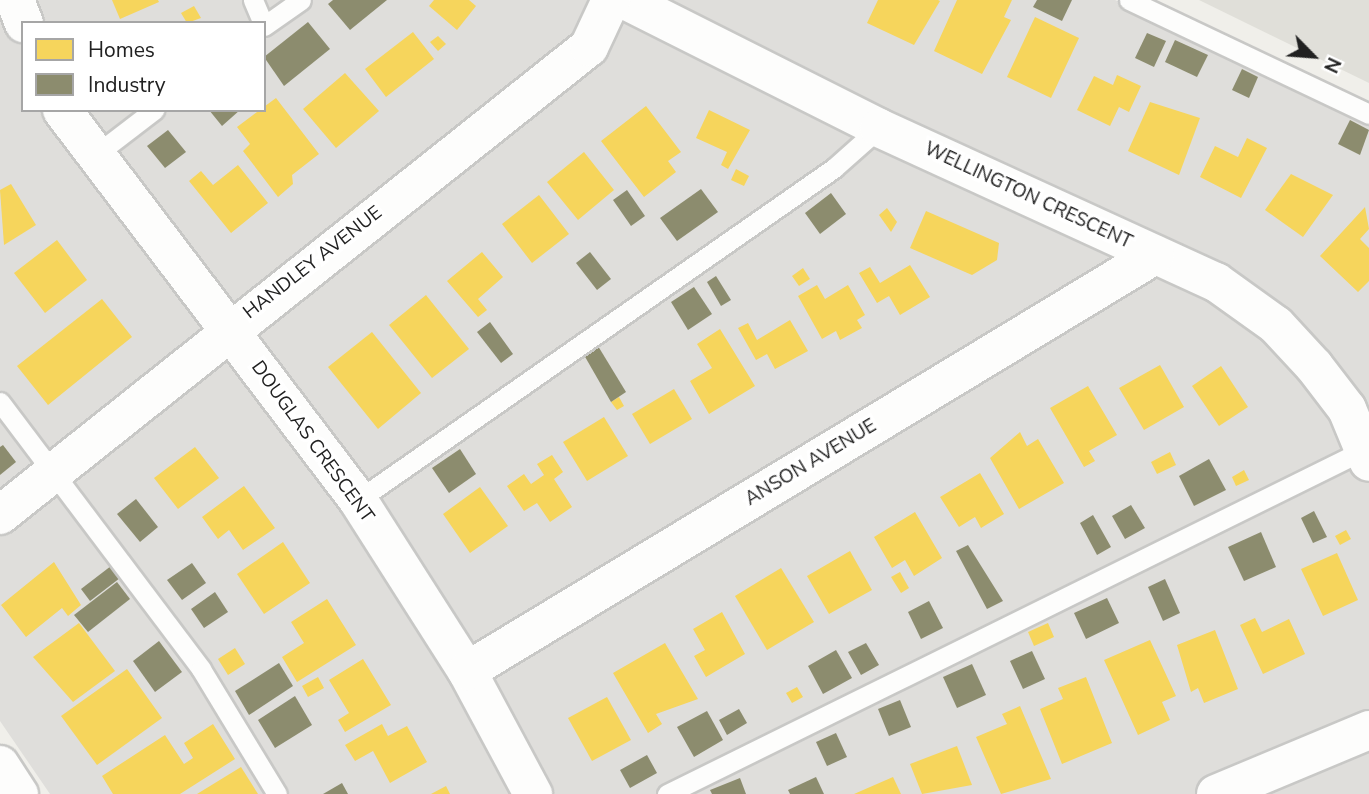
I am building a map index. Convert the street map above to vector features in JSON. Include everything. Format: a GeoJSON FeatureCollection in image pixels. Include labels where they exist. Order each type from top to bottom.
{"type":"FeatureCollection","features":[{"type":"Feature","properties":{"kind":"street"},"geometry":{"type":"LineString","coordinates":[[15,0],[23,21]]}},
{"type":"Feature","properties":{"kind":"street","name":"HANDLEY AVENUE"},"geometry":{"type":"LineString","coordinates":[[0,515],[229,330],[589,47],[611,0]]}},
{"type":"Feature","properties":{"kind":"street","name":"WELLINGTON CRESCENT"},"geometry":{"type":"LineString","coordinates":[[625,0],[879,128],[1216,282],[1276,325],[1347,409],[1366,456]]}},
{"type":"Feature","properties":{"kind":"street","name":"DOUGLAS CRESCENT"},"geometry":{"type":"LineString","coordinates":[[63,112],[94,156],[358,500],[467,671],[533,794]]}},
{"type":"Feature","properties":{"kind":"street","name":"ANSON AVENUE"},"geometry":{"type":"LineString","coordinates":[[467,671],[1155,255]]}},
{"type":"Feature","properties":{"kind":"street"},"geometry":{"type":"LineString","coordinates":[[1216,794],[1369,730]]}},
{"type":"Feature","properties":{"kind":"street"},"geometry":{"type":"LineString","coordinates":[[0,765],[19,794]]}},
{"type":"Feature","properties":{"kind":"lane"},"geometry":{"type":"LineString","coordinates":[[253,0],[262,21]]}},
{"type":"Feature","properties":{"kind":"lane"},"geometry":{"type":"LineString","coordinates":[[266,24],[301,0]]}},
{"type":"Feature","properties":{"kind":"lane"},"geometry":{"type":"LineString","coordinates":[[1129,0],[1369,114]]}},
{"type":"Feature","properties":{"kind":"lane"},"geometry":{"type":"LineString","coordinates":[[94,156],[151,112]]}},
{"type":"Feature","properties":{"kind":"lane"},"geometry":{"type":"LineString","coordinates":[[358,500],[834,168],[879,128]]}},
{"type":"Feature","properties":{"kind":"lane"},"geometry":{"type":"LineString","coordinates":[[0,402],[57,471],[201,669],[277,794]]}},
{"type":"Feature","properties":{"kind":"lane"},"geometry":{"type":"LineString","coordinates":[[667,794],[1366,456]]}},
{"type":"Feature","properties":{"kind":"shaded area"},"geometry":{"type":"Polygon","coordinates":[[[0,0],[1115,0],[1369,121],[1369,794],[50,794],[0,721],[0,0]]]}},
{"type":"Feature","properties":{"kind":"shaded area"},"geometry":{"type":"Polygon","coordinates":[[[1199,0],[1369,0],[1369,83],[1199,0]]]}},
{"type":"Feature","properties":{"kind":"building: Homes"},"geometry":{"type":"Polygon","coordinates":[[[112,0],[158,0],[159,2],[120,19],[112,0]]]}},
{"type":"Feature","properties":{"kind":"building: Homes"},"geometry":{"type":"Polygon","coordinates":[[[434,0],[469,0],[476,6],[457,30],[429,6],[434,0]]]}},
{"type":"Feature","properties":{"kind":"building: Homes"},"geometry":{"type":"Polygon","coordinates":[[[878,0],[940,1],[914,45],[867,23],[878,0]]]}},
{"type":"Feature","properties":{"kind":"building: Homes"},"geometry":{"type":"Polygon","coordinates":[[[957,0],[1012,0],[1004,17],[1011,20],[982,74],[934,51],[957,0]]]}},
{"type":"Feature","properties":{"kind":"building: Homes"},"geometry":{"type":"Polygon","coordinates":[[[194,6],[201,18],[186,21],[181,13],[194,6]]]}},
{"type":"Feature","properties":{"kind":"building: Homes"},"geometry":{"type":"Polygon","coordinates":[[[1035,17],[1079,38],[1051,98],[1007,77],[1035,17]]]}},
{"type":"Feature","properties":{"kind":"building: Homes"},"geometry":{"type":"Polygon","coordinates":[[[413,32],[434,59],[386,97],[365,69],[413,32]]]}},
{"type":"Feature","properties":{"kind":"building: Homes"},"geometry":{"type":"Polygon","coordinates":[[[438,36],[446,44],[438,51],[430,42],[438,36]]]}},
{"type":"Feature","properties":{"kind":"building: Homes"},"geometry":{"type":"Polygon","coordinates":[[[345,73],[379,111],[336,148],[303,109],[345,73]]]}},
{"type":"Feature","properties":{"kind":"building: Homes"},"geometry":{"type":"Polygon","coordinates":[[[1117,75],[1141,86],[1129,112],[1119,107],[1110,126],[1077,110],[1094,76],[1113,85],[1117,75]]]}},
{"type":"Feature","properties":{"kind":"building: Homes"},"geometry":{"type":"Polygon","coordinates":[[[276,98],[319,154],[292,175],[293,184],[278,197],[243,151],[250,144],[237,127],[257,112],[266,112],[266,105],[276,98]]]}},
{"type":"Feature","properties":{"kind":"building: Homes"},"geometry":{"type":"Polygon","coordinates":[[[1150,102],[1200,118],[1179,175],[1128,151],[1150,102]]]}},
{"type":"Feature","properties":{"kind":"building: Homes"},"geometry":{"type":"Polygon","coordinates":[[[646,106],[681,152],[668,161],[676,172],[644,197],[601,141],[646,106]]]}},
{"type":"Feature","properties":{"kind":"building: Homes"},"geometry":{"type":"Polygon","coordinates":[[[709,110],[750,130],[728,169],[721,165],[727,152],[696,138],[709,110]]]}},
{"type":"Feature","properties":{"kind":"building: Homes"},"geometry":{"type":"Polygon","coordinates":[[[1247,138],[1267,148],[1241,198],[1200,177],[1215,146],[1238,157],[1247,138]]]}},
{"type":"Feature","properties":{"kind":"building: Homes"},"geometry":{"type":"Polygon","coordinates":[[[584,152],[614,190],[578,220],[547,182],[584,152]]]}},
{"type":"Feature","properties":{"kind":"building: Homes"},"geometry":{"type":"Polygon","coordinates":[[[238,165],[268,203],[231,233],[189,181],[201,171],[213,185],[238,165]]]}},
{"type":"Feature","properties":{"kind":"building: Homes"},"geometry":{"type":"Polygon","coordinates":[[[736,169],[749,176],[744,186],[731,180],[736,169]]]}},
{"type":"Feature","properties":{"kind":"building: Homes"},"geometry":{"type":"Polygon","coordinates":[[[1291,174],[1333,195],[1303,237],[1265,210],[1291,174]]]}},
{"type":"Feature","properties":{"kind":"building: Homes"},"geometry":{"type":"Polygon","coordinates":[[[11,184],[36,225],[4,245],[0,190],[11,184]]]}},
{"type":"Feature","properties":{"kind":"building: Homes"},"geometry":{"type":"Polygon","coordinates":[[[539,195],[569,234],[532,263],[502,224],[539,195]]]}},
{"type":"Feature","properties":{"kind":"building: Homes"},"geometry":{"type":"Polygon","coordinates":[[[1365,207],[1369,229],[1360,239],[1369,248],[1369,281],[1358,292],[1320,256],[1365,207]]]}},
{"type":"Feature","properties":{"kind":"building: Homes"},"geometry":{"type":"Polygon","coordinates":[[[887,208],[897,222],[891,232],[879,215],[887,208]]]}},
{"type":"Feature","properties":{"kind":"building: Homes"},"geometry":{"type":"Polygon","coordinates":[[[926,211],[999,243],[997,260],[972,275],[910,248],[926,211]]]}},
{"type":"Feature","properties":{"kind":"building: Homes"},"geometry":{"type":"Polygon","coordinates":[[[57,240],[87,280],[45,313],[14,273],[57,240]]]}},
{"type":"Feature","properties":{"kind":"building: Homes"},"geometry":{"type":"Polygon","coordinates":[[[482,252],[503,277],[478,299],[487,310],[478,317],[447,281],[482,252]]]}},
{"type":"Feature","properties":{"kind":"building: Homes"},"geometry":{"type":"Polygon","coordinates":[[[910,265],[930,297],[900,315],[889,296],[877,303],[859,273],[870,267],[880,283],[910,265]]]}},
{"type":"Feature","properties":{"kind":"building: Homes"},"geometry":{"type":"Polygon","coordinates":[[[803,268],[810,279],[799,286],[792,276],[803,268]]]}},
{"type":"Feature","properties":{"kind":"building: Homes"},"geometry":{"type":"Polygon","coordinates":[[[817,285],[825,299],[848,285],[865,315],[857,320],[862,328],[840,340],[836,331],[822,339],[798,296],[817,285]]]}},
{"type":"Feature","properties":{"kind":"building: Homes"},"geometry":{"type":"Polygon","coordinates":[[[426,295],[469,349],[432,378],[389,325],[426,295]]]}},
{"type":"Feature","properties":{"kind":"building: Homes"},"geometry":{"type":"Polygon","coordinates":[[[102,299],[132,337],[48,405],[17,366],[102,299]]]}},
{"type":"Feature","properties":{"kind":"building: Homes"},"geometry":{"type":"Polygon","coordinates":[[[790,320],[808,351],[775,369],[767,354],[756,360],[738,328],[748,323],[757,340],[790,320]]]}},
{"type":"Feature","properties":{"kind":"building: Homes"},"geometry":{"type":"Polygon","coordinates":[[[720,329],[755,386],[709,414],[690,381],[712,368],[697,344],[720,329]]]}},
{"type":"Feature","properties":{"kind":"building: Homes"},"geometry":{"type":"Polygon","coordinates":[[[372,332],[421,393],[378,429],[328,367],[372,332]]]}},
{"type":"Feature","properties":{"kind":"building: Homes"},"geometry":{"type":"Polygon","coordinates":[[[1160,365],[1184,407],[1144,430],[1119,388],[1160,365]]]}},
{"type":"Feature","properties":{"kind":"building: Homes"},"geometry":{"type":"Polygon","coordinates":[[[1221,366],[1248,407],[1219,426],[1192,386],[1221,366]]]}},
{"type":"Feature","properties":{"kind":"building: Homes"},"geometry":{"type":"Polygon","coordinates":[[[1088,386],[1117,435],[1089,451],[1095,461],[1084,467],[1050,408],[1088,386]]]}},
{"type":"Feature","properties":{"kind":"building: Homes"},"geometry":{"type":"Polygon","coordinates":[[[674,389],[692,419],[650,444],[632,414],[674,389]]]}},
{"type":"Feature","properties":{"kind":"building: Homes"},"geometry":{"type":"Polygon","coordinates":[[[619,397],[624,406],[617,410],[611,402],[619,397]]]}},
{"type":"Feature","properties":{"kind":"building: Homes"},"geometry":{"type":"Polygon","coordinates":[[[604,417],[628,456],[587,481],[563,442],[604,417]]]}},
{"type":"Feature","properties":{"kind":"building: Homes"},"geometry":{"type":"Polygon","coordinates":[[[1020,432],[1027,446],[1038,439],[1064,483],[1019,509],[990,458],[1020,432]]]}},
{"type":"Feature","properties":{"kind":"building: Homes"},"geometry":{"type":"Polygon","coordinates":[[[195,447],[219,478],[178,509],[154,478],[195,447]]]}},
{"type":"Feature","properties":{"kind":"building: Homes"},"geometry":{"type":"Polygon","coordinates":[[[1170,452],[1176,465],[1157,474],[1151,462],[1170,452]]]}},
{"type":"Feature","properties":{"kind":"building: Homes"},"geometry":{"type":"Polygon","coordinates":[[[552,455],[563,472],[554,479],[572,507],[550,522],[537,503],[524,511],[507,486],[524,474],[531,484],[544,475],[537,464],[552,455]]]}},
{"type":"Feature","properties":{"kind":"building: Homes"},"geometry":{"type":"Polygon","coordinates":[[[1244,470],[1249,480],[1236,486],[1232,477],[1244,470]]]}},
{"type":"Feature","properties":{"kind":"building: Homes"},"geometry":{"type":"Polygon","coordinates":[[[980,473],[1004,514],[981,528],[975,517],[959,527],[940,497],[980,473]]]}},
{"type":"Feature","properties":{"kind":"building: Homes"},"geometry":{"type":"Polygon","coordinates":[[[244,486],[275,528],[243,550],[229,530],[218,539],[202,517],[244,486]]]}},
{"type":"Feature","properties":{"kind":"building: Homes"},"geometry":{"type":"Polygon","coordinates":[[[480,487],[508,526],[470,553],[443,514],[480,487]]]}},
{"type":"Feature","properties":{"kind":"building: Homes"},"geometry":{"type":"Polygon","coordinates":[[[915,512],[942,558],[914,576],[905,560],[892,568],[874,537],[915,512]]]}},
{"type":"Feature","properties":{"kind":"building: Homes"},"geometry":{"type":"Polygon","coordinates":[[[1346,530],[1351,539],[1340,545],[1335,536],[1346,530]]]}},
{"type":"Feature","properties":{"kind":"building: Homes"},"geometry":{"type":"Polygon","coordinates":[[[283,542],[310,583],[264,614],[237,574],[283,542]]]}},
{"type":"Feature","properties":{"kind":"building: Homes"},"geometry":{"type":"Polygon","coordinates":[[[850,551],[872,590],[829,614],[807,576],[850,551]]]}},
{"type":"Feature","properties":{"kind":"building: Homes"},"geometry":{"type":"Polygon","coordinates":[[[1337,553],[1358,600],[1323,616],[1301,569],[1337,553]]]}},
{"type":"Feature","properties":{"kind":"building: Homes"},"geometry":{"type":"Polygon","coordinates":[[[54,562],[81,605],[68,616],[62,608],[26,637],[1,605],[54,562]]]}},
{"type":"Feature","properties":{"kind":"building: Homes"},"geometry":{"type":"Polygon","coordinates":[[[781,568],[814,622],[767,650],[735,596],[781,568]]]}},
{"type":"Feature","properties":{"kind":"building: Homes"},"geometry":{"type":"Polygon","coordinates":[[[900,572],[909,588],[901,593],[891,577],[900,572]]]}},
{"type":"Feature","properties":{"kind":"building: Homes"},"geometry":{"type":"Polygon","coordinates":[[[327,599],[356,645],[297,682],[282,657],[304,643],[291,622],[327,599]]]}},
{"type":"Feature","properties":{"kind":"building: Homes"},"geometry":{"type":"Polygon","coordinates":[[[722,612],[745,654],[706,677],[694,656],[705,650],[693,629],[722,612]]]}},
{"type":"Feature","properties":{"kind":"building: Homes"},"geometry":{"type":"Polygon","coordinates":[[[1255,618],[1262,632],[1289,619],[1305,654],[1263,674],[1240,625],[1255,618]]]}},
{"type":"Feature","properties":{"kind":"building: Homes"},"geometry":{"type":"Polygon","coordinates":[[[79,623],[115,671],[73,702],[33,657],[79,623]]]}},
{"type":"Feature","properties":{"kind":"building: Homes"},"geometry":{"type":"Polygon","coordinates":[[[1048,623],[1054,637],[1034,646],[1028,632],[1048,623]]]}},
{"type":"Feature","properties":{"kind":"building: Homes"},"geometry":{"type":"Polygon","coordinates":[[[1215,630],[1238,689],[1204,703],[1198,688],[1191,692],[1177,645],[1215,630]]]}},
{"type":"Feature","properties":{"kind":"building: Homes"},"geometry":{"type":"Polygon","coordinates":[[[1150,640],[1176,696],[1162,702],[1170,720],[1138,735],[1104,660],[1150,640]]]}},
{"type":"Feature","properties":{"kind":"building: Homes"},"geometry":{"type":"Polygon","coordinates":[[[665,643],[698,699],[656,714],[662,724],[648,733],[613,673],[665,643]]]}},
{"type":"Feature","properties":{"kind":"building: Homes"},"geometry":{"type":"Polygon","coordinates":[[[235,648],[245,664],[228,675],[218,659],[235,648]]]}},
{"type":"Feature","properties":{"kind":"building: Homes"},"geometry":{"type":"Polygon","coordinates":[[[363,659],[391,705],[345,732],[338,720],[349,713],[329,680],[363,659]]]}},
{"type":"Feature","properties":{"kind":"building: Homes"},"geometry":{"type":"Polygon","coordinates":[[[127,669],[162,718],[97,765],[61,716],[127,669]]]}},
{"type":"Feature","properties":{"kind":"building: Homes"},"geometry":{"type":"Polygon","coordinates":[[[318,677],[324,688],[308,697],[302,686],[318,677]]]}},
{"type":"Feature","properties":{"kind":"building: Homes"},"geometry":{"type":"Polygon","coordinates":[[[1086,677],[1112,743],[1062,764],[1040,709],[1063,699],[1058,688],[1086,677]]]}},
{"type":"Feature","properties":{"kind":"building: Homes"},"geometry":{"type":"Polygon","coordinates":[[[797,687],[803,697],[792,703],[786,693],[797,687]]]}},
{"type":"Feature","properties":{"kind":"building: Homes"},"geometry":{"type":"Polygon","coordinates":[[[607,697],[631,740],[592,761],[568,718],[607,697]]]}},
{"type":"Feature","properties":{"kind":"building: Homes"},"geometry":{"type":"Polygon","coordinates":[[[1020,706],[1051,779],[1001,794],[976,737],[1007,724],[1002,714],[1020,706]]]}},
{"type":"Feature","properties":{"kind":"building: Homes"},"geometry":{"type":"Polygon","coordinates":[[[213,724],[235,759],[180,794],[113,794],[102,776],[165,735],[184,764],[193,758],[184,743],[213,724]]]}},
{"type":"Feature","properties":{"kind":"building: Homes"},"geometry":{"type":"Polygon","coordinates":[[[382,724],[388,736],[407,726],[427,762],[390,783],[373,751],[355,761],[345,745],[382,724]]]}},
{"type":"Feature","properties":{"kind":"building: Homes"},"geometry":{"type":"Polygon","coordinates":[[[957,746],[972,785],[922,794],[910,764],[957,746]]]}},
{"type":"Feature","properties":{"kind":"building: Homes"},"geometry":{"type":"Polygon","coordinates":[[[241,767],[258,794],[197,794],[241,767]]]}},
{"type":"Feature","properties":{"kind":"building: Homes"},"geometry":{"type":"Polygon","coordinates":[[[893,777],[901,794],[854,794],[893,777]]]}},
{"type":"Feature","properties":{"kind":"building: Homes"},"geometry":{"type":"Polygon","coordinates":[[[446,786],[450,794],[431,794],[446,786]]]}},
{"type":"Feature","properties":{"kind":"building: Industry"},"geometry":{"type":"Polygon","coordinates":[[[333,0],[387,0],[350,30],[328,4],[333,0]]]}},
{"type":"Feature","properties":{"kind":"building: Industry"},"geometry":{"type":"Polygon","coordinates":[[[1037,0],[1072,0],[1062,21],[1033,7],[1037,0]]]}},
{"type":"Feature","properties":{"kind":"building: Industry"},"geometry":{"type":"Polygon","coordinates":[[[308,22],[330,49],[284,86],[266,60],[266,55],[308,22]]]}},
{"type":"Feature","properties":{"kind":"building: Industry"},"geometry":{"type":"Polygon","coordinates":[[[1147,33],[1166,41],[1154,67],[1135,58],[1147,33]]]}},
{"type":"Feature","properties":{"kind":"building: Industry"},"geometry":{"type":"Polygon","coordinates":[[[1175,40],[1208,55],[1197,77],[1165,62],[1175,40]]]}},
{"type":"Feature","properties":{"kind":"building: Industry"},"geometry":{"type":"Polygon","coordinates":[[[1242,69],[1258,77],[1249,98],[1232,90],[1242,69]]]}},
{"type":"Feature","properties":{"kind":"building: Industry"},"geometry":{"type":"Polygon","coordinates":[[[211,112],[238,112],[222,126],[211,112]]]}},
{"type":"Feature","properties":{"kind":"building: Industry"},"geometry":{"type":"Polygon","coordinates":[[[1350,120],[1369,130],[1360,155],[1338,144],[1350,120]]]}},
{"type":"Feature","properties":{"kind":"building: Industry"},"geometry":{"type":"Polygon","coordinates":[[[168,130],[186,152],[165,168],[147,146],[168,130]]]}},
{"type":"Feature","properties":{"kind":"building: Industry"},"geometry":{"type":"Polygon","coordinates":[[[701,189],[718,212],[677,241],[660,218],[701,189]]]}},
{"type":"Feature","properties":{"kind":"building: Industry"},"geometry":{"type":"Polygon","coordinates":[[[627,190],[645,216],[631,226],[613,200],[627,190]]]}},
{"type":"Feature","properties":{"kind":"building: Industry"},"geometry":{"type":"Polygon","coordinates":[[[831,193],[846,214],[820,234],[805,213],[831,193]]]}},
{"type":"Feature","properties":{"kind":"building: Industry"},"geometry":{"type":"Polygon","coordinates":[[[590,252],[611,279],[597,290],[576,263],[590,252]]]}},
{"type":"Feature","properties":{"kind":"building: Industry"},"geometry":{"type":"Polygon","coordinates":[[[716,276],[731,300],[721,306],[707,282],[716,276]]]}},
{"type":"Feature","properties":{"kind":"building: Industry"},"geometry":{"type":"Polygon","coordinates":[[[694,287],[712,314],[688,330],[671,302],[694,287]]]}},
{"type":"Feature","properties":{"kind":"building: Industry"},"geometry":{"type":"Polygon","coordinates":[[[490,322],[513,354],[501,363],[477,332],[490,322]]]}},
{"type":"Feature","properties":{"kind":"building: Industry"},"geometry":{"type":"Polygon","coordinates":[[[598,346],[626,392],[611,402],[584,355],[598,346]]]}},
{"type":"Feature","properties":{"kind":"building: Industry"},"geometry":{"type":"Polygon","coordinates":[[[3,445],[16,462],[0,475],[0,447],[3,445]]]}},
{"type":"Feature","properties":{"kind":"building: Industry"},"geometry":{"type":"Polygon","coordinates":[[[460,449],[476,474],[449,493],[432,468],[460,449]]]}},
{"type":"Feature","properties":{"kind":"building: Industry"},"geometry":{"type":"Polygon","coordinates":[[[1209,459],[1226,490],[1194,506],[1179,476],[1209,459]]]}},
{"type":"Feature","properties":{"kind":"building: Industry"},"geometry":{"type":"Polygon","coordinates":[[[136,499],[158,527],[140,542],[117,514],[136,499]]]}},
{"type":"Feature","properties":{"kind":"building: Industry"},"geometry":{"type":"Polygon","coordinates":[[[1131,505],[1145,528],[1125,539],[1112,516],[1131,505]]]}},
{"type":"Feature","properties":{"kind":"building: Industry"},"geometry":{"type":"Polygon","coordinates":[[[1314,511],[1327,537],[1313,543],[1301,518],[1314,511]]]}},
{"type":"Feature","properties":{"kind":"building: Industry"},"geometry":{"type":"Polygon","coordinates":[[[1093,515],[1111,547],[1097,555],[1080,523],[1093,515]]]}},
{"type":"Feature","properties":{"kind":"building: Industry"},"geometry":{"type":"Polygon","coordinates":[[[1261,532],[1276,567],[1244,581],[1228,547],[1261,532]]]}},
{"type":"Feature","properties":{"kind":"building: Industry"},"geometry":{"type":"Polygon","coordinates":[[[968,545],[1003,601],[987,609],[956,551],[968,545]]]}},
{"type":"Feature","properties":{"kind":"building: Industry"},"geometry":{"type":"Polygon","coordinates":[[[192,563],[206,583],[182,600],[167,580],[192,563]]]}},
{"type":"Feature","properties":{"kind":"building: Industry"},"geometry":{"type":"Polygon","coordinates":[[[111,566],[120,578],[90,601],[81,589],[111,566]]]}},
{"type":"Feature","properties":{"kind":"building: Industry"},"geometry":{"type":"Polygon","coordinates":[[[1165,579],[1180,613],[1163,621],[1148,587],[1165,579]]]}},
{"type":"Feature","properties":{"kind":"building: Industry"},"geometry":{"type":"Polygon","coordinates":[[[117,582],[130,599],[88,632],[74,615],[117,582]]]}},
{"type":"Feature","properties":{"kind":"building: Industry"},"geometry":{"type":"Polygon","coordinates":[[[215,592],[228,612],[204,628],[191,609],[215,592]]]}},
{"type":"Feature","properties":{"kind":"building: Industry"},"geometry":{"type":"Polygon","coordinates":[[[1107,598],[1119,623],[1086,639],[1074,613],[1107,598]]]}},
{"type":"Feature","properties":{"kind":"building: Industry"},"geometry":{"type":"Polygon","coordinates":[[[929,601],[943,628],[921,639],[908,612],[929,601]]]}},
{"type":"Feature","properties":{"kind":"building: Industry"},"geometry":{"type":"Polygon","coordinates":[[[159,641],[182,672],[155,692],[133,661],[159,641]]]}},
{"type":"Feature","properties":{"kind":"building: Industry"},"geometry":{"type":"Polygon","coordinates":[[[866,643],[879,665],[861,675],[848,652],[866,643]]]}},
{"type":"Feature","properties":{"kind":"building: Industry"},"geometry":{"type":"Polygon","coordinates":[[[836,650],[852,678],[823,694],[808,666],[836,650]]]}},
{"type":"Feature","properties":{"kind":"building: Industry"},"geometry":{"type":"Polygon","coordinates":[[[1032,651],[1045,679],[1023,689],[1010,661],[1032,651]]]}},
{"type":"Feature","properties":{"kind":"building: Industry"},"geometry":{"type":"Polygon","coordinates":[[[279,663],[293,686],[249,715],[235,691],[279,663]]]}},
{"type":"Feature","properties":{"kind":"building: Industry"},"geometry":{"type":"Polygon","coordinates":[[[972,664],[986,695],[957,708],[943,677],[972,664]]]}},
{"type":"Feature","properties":{"kind":"building: Industry"},"geometry":{"type":"Polygon","coordinates":[[[295,696],[312,725],[275,748],[258,720],[295,696]]]}},
{"type":"Feature","properties":{"kind":"building: Industry"},"geometry":{"type":"Polygon","coordinates":[[[900,700],[911,727],[889,736],[878,709],[900,700]]]}},
{"type":"Feature","properties":{"kind":"building: Industry"},"geometry":{"type":"Polygon","coordinates":[[[739,709],[747,723],[727,735],[719,720],[739,709]]]}},
{"type":"Feature","properties":{"kind":"building: Industry"},"geometry":{"type":"Polygon","coordinates":[[[707,711],[723,740],[694,757],[677,727],[707,711]]]}},
{"type":"Feature","properties":{"kind":"building: Industry"},"geometry":{"type":"Polygon","coordinates":[[[836,733],[847,757],[827,766],[816,742],[836,733]]]}},
{"type":"Feature","properties":{"kind":"building: Industry"},"geometry":{"type":"Polygon","coordinates":[[[647,755],[657,773],[630,788],[620,770],[647,755]]]}},
{"type":"Feature","properties":{"kind":"building: Industry"},"geometry":{"type":"Polygon","coordinates":[[[816,777],[824,794],[790,794],[788,790],[816,777]]]}},
{"type":"Feature","properties":{"kind":"building: Industry"},"geometry":{"type":"Polygon","coordinates":[[[740,778],[746,794],[712,794],[710,790],[740,778]]]}},
{"type":"Feature","properties":{"kind":"building: Industry"},"geometry":{"type":"Polygon","coordinates":[[[342,783],[348,794],[323,794],[342,783]]]}}]}
